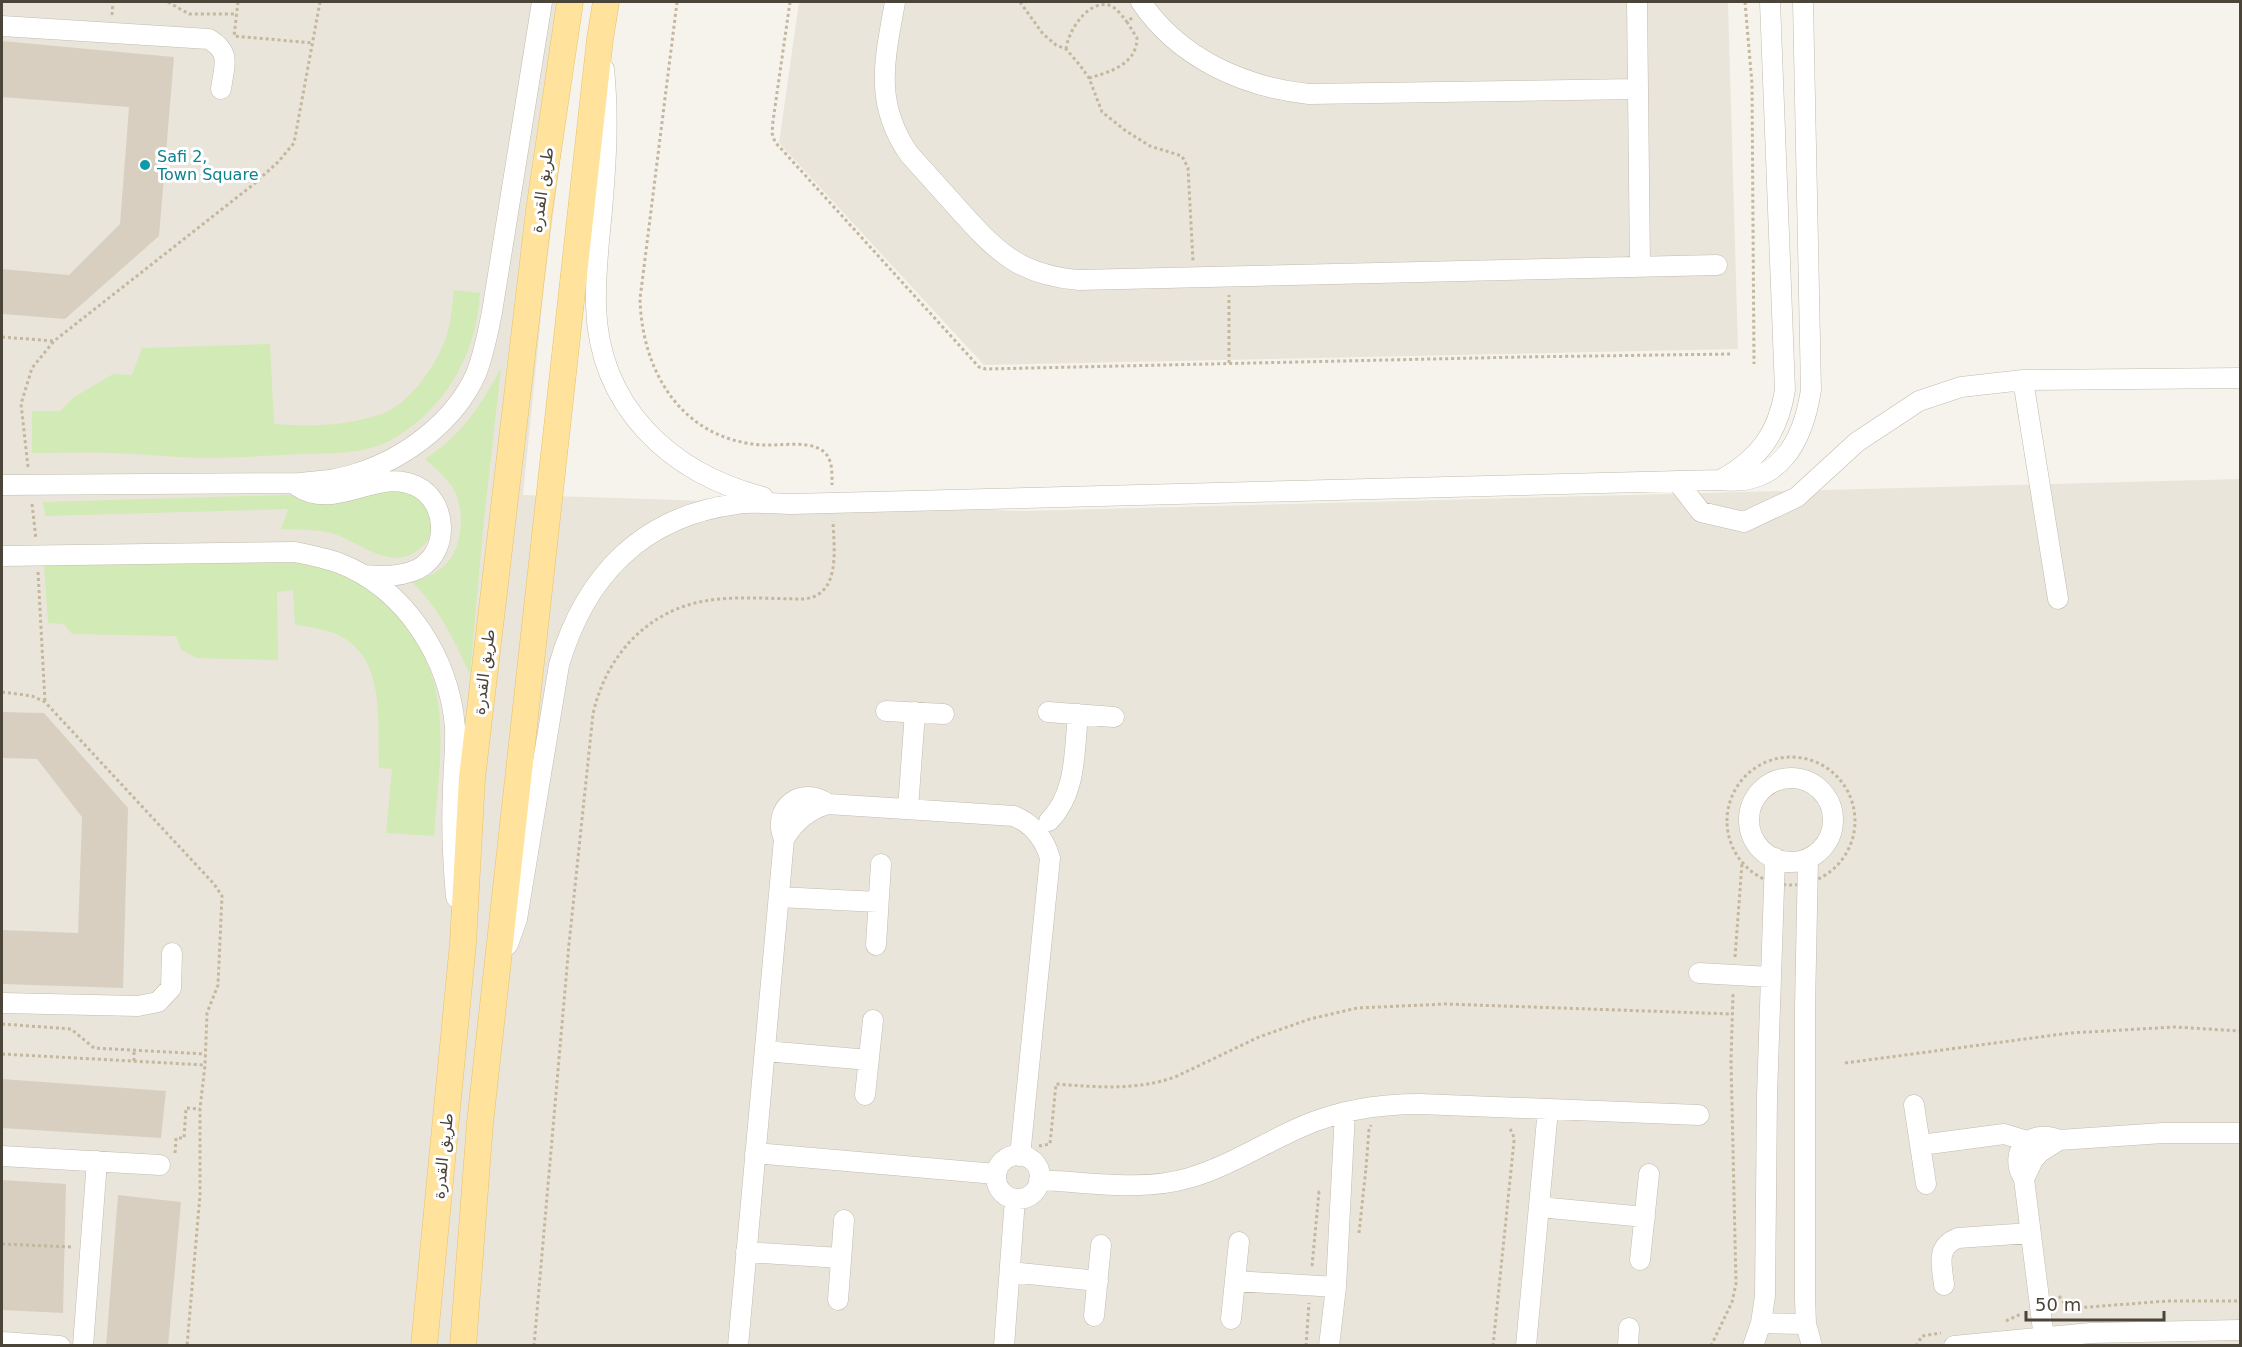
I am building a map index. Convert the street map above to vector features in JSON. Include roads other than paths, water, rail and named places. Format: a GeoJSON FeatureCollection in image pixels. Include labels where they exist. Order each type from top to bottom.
{"type":"FeatureCollection","features":[{"type":"Feature","properties":{"kind":"main road","name":"طريق القدرة"},"geometry":{"type":"LineString","coordinates":[[424,1346],[463,943],[472,778],[538,211],[570,2]]}},
{"type":"Feature","properties":{"kind":"main road","name":"طريق القدرة"},"geometry":{"type":"LineString","coordinates":[[464,1346],[480,1123],[600,39],[606,2]]}},
{"type":"Feature","properties":{"kind":"street"},"geometry":{"type":"LineString","coordinates":[[2,485],[293,483],[336,479],[357,474],[399,455],[417,443],[464,395],[475,375],[482,355],[492,312],[542,2]]}},
{"type":"Feature","properties":{"kind":"street"},"geometry":{"type":"LineString","coordinates":[[895,2],[883,80],[887,110],[892,126],[909,154],[992,245],[1023,267],[1060,279],[1229,278],[1717,265]]}},
{"type":"Feature","properties":{"kind":"street"},"geometry":{"type":"LineString","coordinates":[[1637,2],[1640,266]]}},
{"type":"Feature","properties":{"kind":"street"},"geometry":{"type":"LineString","coordinates":[[1720,480],[1748,462],[1765,444],[1777,422],[1785,390],[1770,2]]}},
{"type":"Feature","properties":{"kind":"street"},"geometry":{"type":"LineString","coordinates":[[498,954],[507,944],[517,919],[559,665],[578,611],[612,565],[633,546],[683,517],[710,508],[739,503],[791,504],[1743,481],[1775,467],[1797,439],[1808,409],[1811,371],[1803,2]]}},
{"type":"Feature","properties":{"kind":"street"},"geometry":{"type":"LineString","coordinates":[[1148,5],[1170,35],[1211,66],[1234,77],[1283,92],[1308,94],[1637,89]]}},
{"type":"Feature","properties":{"kind":"street"},"geometry":{"type":"LineString","coordinates":[[2,26],[209,39],[220,46],[225,54],[221,89]]}},
{"type":"Feature","properties":{"kind":"street"},"geometry":{"type":"LineString","coordinates":[[600,39],[607,117],[596,308],[600,339],[609,369],[627,406],[669,453],[722,484],[791,504]]}},
{"type":"Feature","properties":{"kind":"street"},"geometry":{"type":"LineString","coordinates":[[1677,481],[1701,512],[1744,522],[1797,497],[1857,442],[1920,401],[1961,387],[2023,380],[2241,378]]}},
{"type":"Feature","properties":{"kind":"street"},"geometry":{"type":"LineString","coordinates":[[2023,380],[2058,599]]}},
{"type":"Feature","properties":{"kind":"street"},"geometry":{"type":"LineString","coordinates":[[2,474],[30,485]]}},
{"type":"Feature","properties":{"kind":"street"},"geometry":{"type":"LineString","coordinates":[[293,483],[307,492],[322,495],[398,481],[418,486],[434,501],[439,511],[441,532],[428,561],[419,568],[398,575],[362,574]]}},
{"type":"Feature","properties":{"kind":"street"},"geometry":{"type":"LineString","coordinates":[[2,556],[295,552],[340,564],[362,574],[387,592],[409,614],[432,649],[447,687],[455,728],[453,848],[463,943]]}},
{"type":"Feature","properties":{"kind":"street"},"geometry":{"type":"LineString","coordinates":[[886,711],[944,714]]}},
{"type":"Feature","properties":{"kind":"street"},"geometry":{"type":"LineString","coordinates":[[908,809],[915,712]]}},
{"type":"Feature","properties":{"kind":"street"},"geometry":{"type":"LineString","coordinates":[[1048,712],[1114,717]]}},
{"type":"Feature","properties":{"kind":"street"},"geometry":{"type":"LineString","coordinates":[[1049,821],[1062,806],[1070,788],[1078,714]]}},
{"type":"Feature","properties":{"kind":"street"},"geometry":{"type":"LineString","coordinates":[[1791,778],[1804,780],[1825,794],[1832,812],[1832,831],[1819,852],[1808,859],[1797,862],[1775,858],[1764,852],[1756,842],[1749,818],[1752,805],[1758,794],[1773,782],[1791,778]]}},
{"type":"Feature","properties":{"kind":"street"},"geometry":{"type":"LineString","coordinates":[[738,1346],[784,839],[781,831],[782,815],[791,802],[798,798],[814,797],[828,804],[1014,816],[1028,812],[1043,816],[1049,821],[1056,835],[1056,843],[1050,858],[1027,1151],[1036,1167],[1039,1180],[1032,1194],[1015,1199],[1010,1198],[1001,1190],[996,1174],[1002,1162],[1027,1151]]}},
{"type":"Feature","properties":{"kind":"street"},"geometry":{"type":"LineString","coordinates":[[1014,816],[1038,832],[1050,858]]}},
{"type":"Feature","properties":{"kind":"street"},"geometry":{"type":"LineString","coordinates":[[1753,1346],[1761,1323],[1765,1296],[1770,977],[1775,858]]}},
{"type":"Feature","properties":{"kind":"street"},"geometry":{"type":"LineString","coordinates":[[1808,859],[1804,1132],[1806,1324],[1812,1346]]}},
{"type":"Feature","properties":{"kind":"street"},"geometry":{"type":"LineString","coordinates":[[876,945],[881,864]]}},
{"type":"Feature","properties":{"kind":"street"},"geometry":{"type":"LineString","coordinates":[[779,897],[878,902]]}},
{"type":"Feature","properties":{"kind":"street"},"geometry":{"type":"LineString","coordinates":[[2,1003],[138,1006],[158,1002],[171,988],[172,953]]}},
{"type":"Feature","properties":{"kind":"street"},"geometry":{"type":"LineString","coordinates":[[1699,973],[1770,977]]}},
{"type":"Feature","properties":{"kind":"street"},"geometry":{"type":"LineString","coordinates":[[865,1095],[873,1020]]}},
{"type":"Feature","properties":{"kind":"street"},"geometry":{"type":"LineString","coordinates":[[765,1050],[869,1060]]}},
{"type":"Feature","properties":{"kind":"street"},"geometry":{"type":"LineString","coordinates":[[1039,1180],[1129,1186],[1173,1182],[1231,1163],[1303,1126],[1345,1112],[1402,1104],[1699,1115]]}},
{"type":"Feature","properties":{"kind":"street"},"geometry":{"type":"LineString","coordinates":[[1914,1105],[1926,1184]]}},
{"type":"Feature","properties":{"kind":"street"},"geometry":{"type":"LineString","coordinates":[[1526,1346],[1548,1109]]}},
{"type":"Feature","properties":{"kind":"street"},"geometry":{"type":"LineString","coordinates":[[1329,1346],[1336,1287],[1345,1112]]}},
{"type":"Feature","properties":{"kind":"street"},"geometry":{"type":"LineString","coordinates":[[2044,1342],[2024,1179],[2018,1164],[2018,1156],[2027,1142],[2043,1136],[2059,1140],[2163,1133],[2241,1133]]}},
{"type":"Feature","properties":{"kind":"street"},"geometry":{"type":"LineString","coordinates":[[1921,1145],[2004,1134],[2027,1142]]}},
{"type":"Feature","properties":{"kind":"street"},"geometry":{"type":"LineString","coordinates":[[2024,1179],[2033,1160],[2040,1152],[2059,1140]]}},
{"type":"Feature","properties":{"kind":"street"},"geometry":{"type":"LineString","coordinates":[[755,1153],[996,1174]]}},
{"type":"Feature","properties":{"kind":"street"},"geometry":{"type":"LineString","coordinates":[[2,1156],[160,1165]]}},
{"type":"Feature","properties":{"kind":"street"},"geometry":{"type":"LineString","coordinates":[[83,1346],[97,1161]]}},
{"type":"Feature","properties":{"kind":"street"},"geometry":{"type":"LineString","coordinates":[[1640,1260],[1649,1174]]}},
{"type":"Feature","properties":{"kind":"street"},"geometry":{"type":"LineString","coordinates":[[1004,1346],[1015,1199]]}},
{"type":"Feature","properties":{"kind":"street"},"geometry":{"type":"LineString","coordinates":[[1539,1207],[1645,1217]]}},
{"type":"Feature","properties":{"kind":"street"},"geometry":{"type":"LineString","coordinates":[[838,1300],[844,1220]]}},
{"type":"Feature","properties":{"kind":"street"},"geometry":{"type":"LineString","coordinates":[[1944,1285],[1941,1257],[1944,1248],[1950,1242],[1958,1238],[2030,1233]]}},
{"type":"Feature","properties":{"kind":"street"},"geometry":{"type":"LineString","coordinates":[[1231,1319],[1239,1242]]}},
{"type":"Feature","properties":{"kind":"street"},"geometry":{"type":"LineString","coordinates":[[1094,1316],[1101,1245]]}},
{"type":"Feature","properties":{"kind":"street"},"geometry":{"type":"LineString","coordinates":[[746,1252],[840,1258]]}},
{"type":"Feature","properties":{"kind":"street"},"geometry":{"type":"LineString","coordinates":[[1010,1272],[1098,1281]]}},
{"type":"Feature","properties":{"kind":"street"},"geometry":{"type":"LineString","coordinates":[[1235,1281],[1336,1287]]}},
{"type":"Feature","properties":{"kind":"street"},"geometry":{"type":"LineString","coordinates":[[1761,1323],[1806,1324]]}},
{"type":"Feature","properties":{"kind":"street"},"geometry":{"type":"LineString","coordinates":[[1954,1346],[2044,1342],[2113,1332],[2236,1335]]}},
{"type":"Feature","properties":{"kind":"street"},"geometry":{"type":"LineString","coordinates":[[2,1342],[60,1346]]}},
{"type":"Feature","properties":{"kind":"place","name":"Safi 2, Town Square"},"geometry":{"type":"Point","coordinates":[145,165]}}]}
